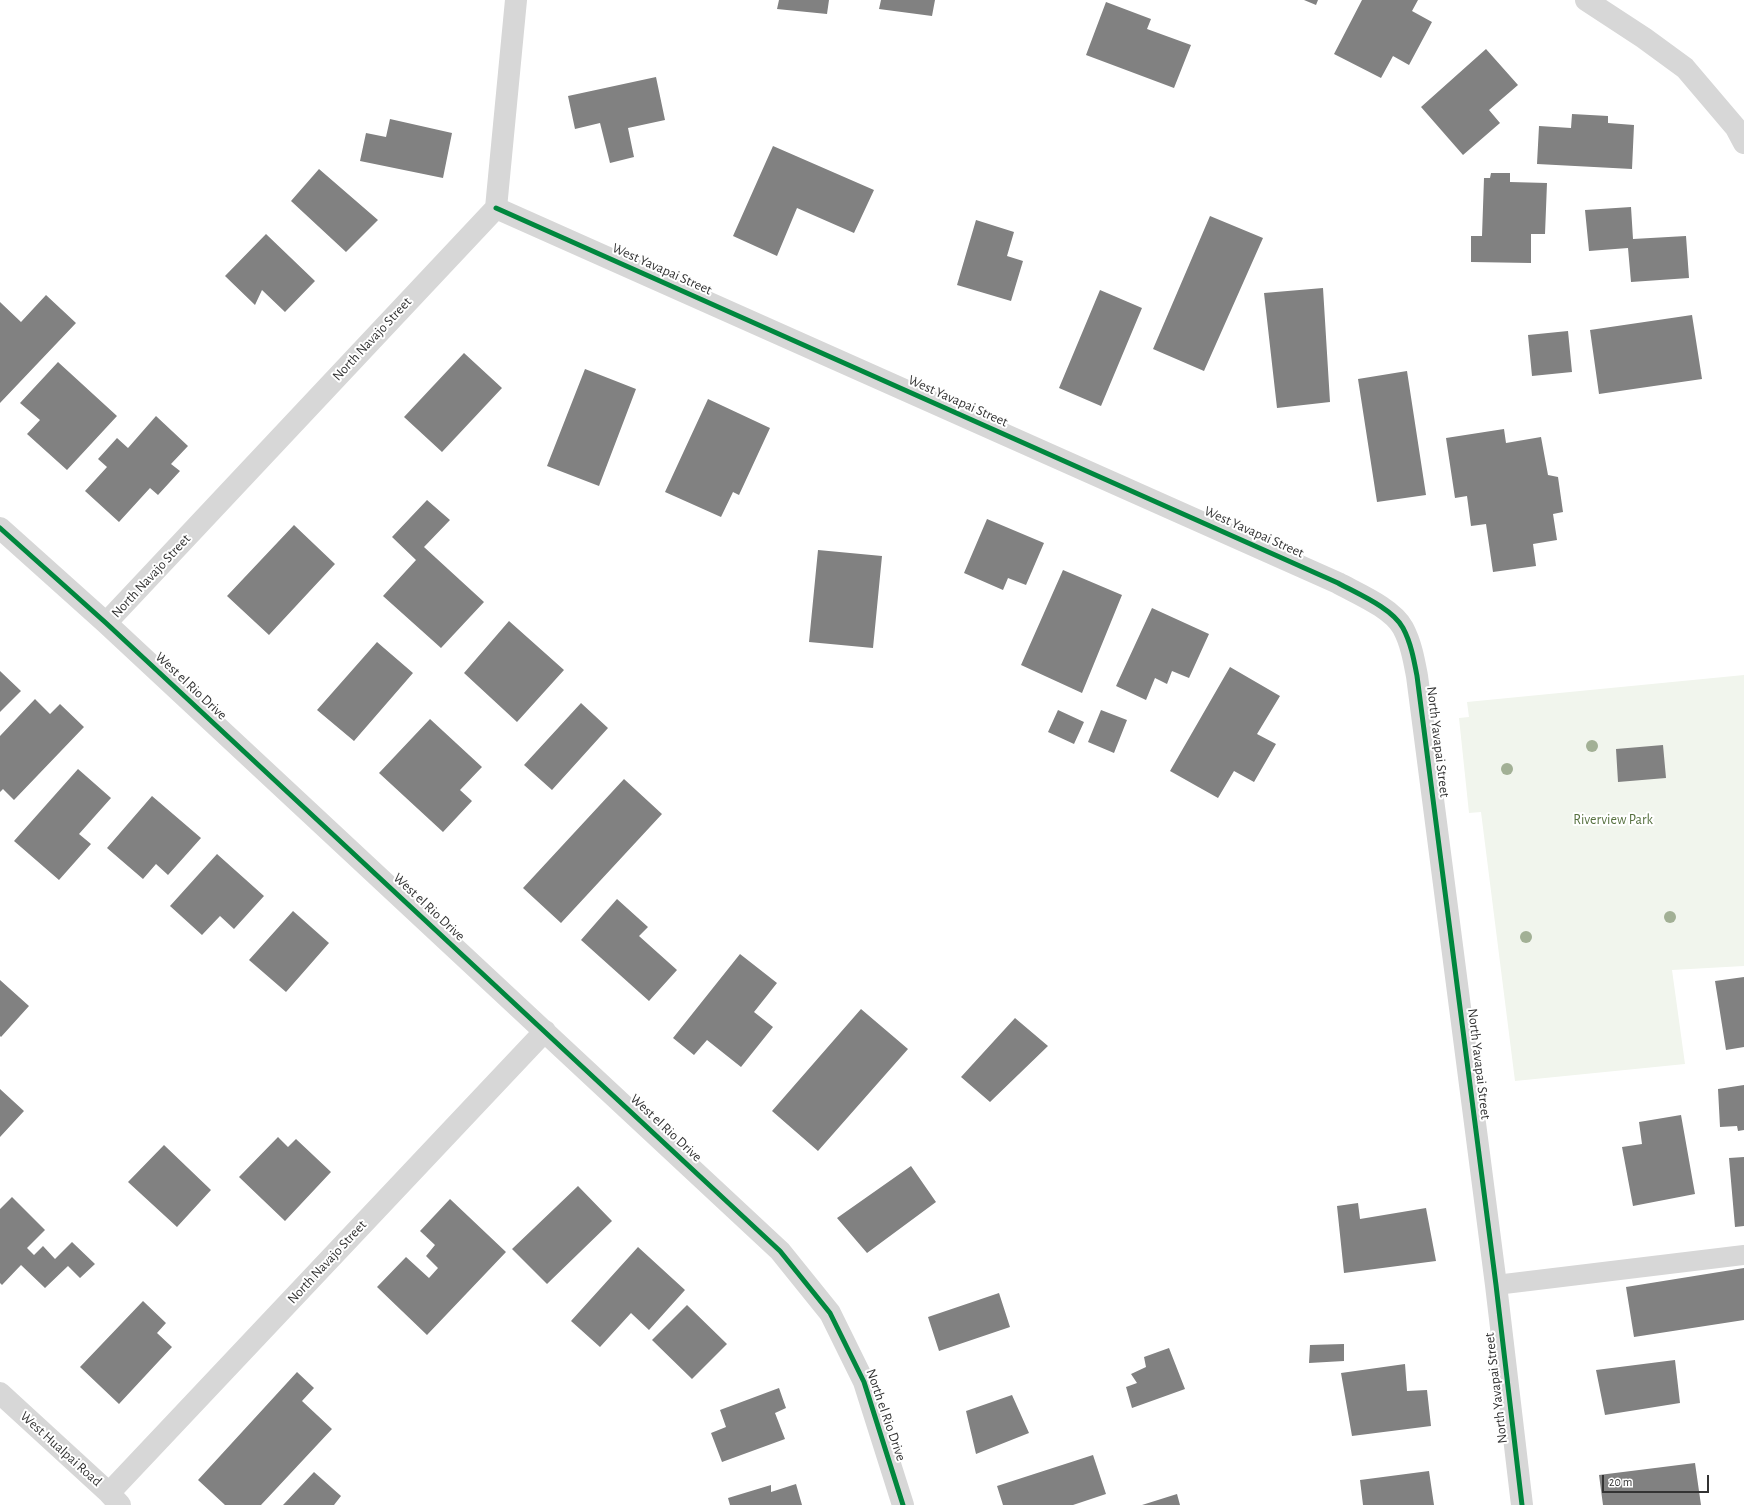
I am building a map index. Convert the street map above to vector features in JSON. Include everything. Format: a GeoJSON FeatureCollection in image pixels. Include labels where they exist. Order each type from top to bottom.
{"type":"FeatureCollection","features":[{"type":"Feature","properties":{"kind":"street"},"geometry":{"type":"LineString","coordinates":[[496,208],[516,0]]}},
{"type":"Feature","properties":{"kind":"street"},"geometry":{"type":"LineString","coordinates":[[1586,0],[1644,38],[1685,68],[1740,135]]}},
{"type":"Feature","properties":{"kind":"street","name":"North Navajo Street"},"geometry":{"type":"LineString","coordinates":[[106,623],[496,208]]}},
{"type":"Feature","properties":{"kind":"street","name":"West Yavapai Street"},"geometry":{"type":"LineString","coordinates":[[496,208],[1338,583],[1383,606],[1403,627]]}},
{"type":"Feature","properties":{"kind":"street","name":"West el Rio Drive"},"geometry":{"type":"LineString","coordinates":[[0,528],[106,623],[780,1251],[830,1313]]}},
{"type":"Feature","properties":{"kind":"street","name":"North Yavapai Street"},"geometry":{"type":"LineString","coordinates":[[1403,627],[1411,648],[1418,683],[1496,1284],[1522,1505]]}},
{"type":"Feature","properties":{"kind":"street","name":"North Navajo Street"},"geometry":{"type":"LineString","coordinates":[[114,1499],[545,1031]]}},
{"type":"Feature","properties":{"kind":"street","name":"North el Rio Drive"},"geometry":{"type":"LineString","coordinates":[[830,1313],[864,1382],[903,1505]]}},
{"type":"Feature","properties":{"kind":"street","name":"West Hualpai Road"},"geometry":{"type":"LineString","coordinates":[[0,1393],[114,1499]]}},
{"type":"Feature","properties":{"kind":"lane"},"geometry":{"type":"LineString","coordinates":[[1496,1284],[1744,1255]]}},
{"type":"Feature","properties":{"kind":"green space","name":"Riverview Park"},"geometry":{"type":"Polygon","coordinates":[[[1744,675],[1744,966],[1672,970],[1685,1064],[1515,1081],[1481,812],[1469,813],[1459,718],[1469,717],[1467,702],[1744,675]]]}},
{"type":"Feature","properties":{"kind":"building"},"geometry":{"type":"Polygon","coordinates":[[[779,0],[829,0],[827,14],[777,9],[779,0]]]}},
{"type":"Feature","properties":{"kind":"building"},"geometry":{"type":"Polygon","coordinates":[[[881,0],[935,0],[932,16],[879,9],[881,0]]]}},
{"type":"Feature","properties":{"kind":"building"},"geometry":{"type":"Polygon","coordinates":[[[1304,0],[1318,0],[1316,5],[1304,0]]]}},
{"type":"Feature","properties":{"kind":"building"},"geometry":{"type":"Polygon","coordinates":[[[1362,0],[1418,0],[1412,11],[1432,22],[1409,65],[1393,56],[1381,78],[1334,54],[1362,0]]]}},
{"type":"Feature","properties":{"kind":"building"},"geometry":{"type":"Polygon","coordinates":[[[1106,2],[1151,19],[1147,29],[1191,45],[1174,88],[1086,55],[1106,2]]]}},
{"type":"Feature","properties":{"kind":"building"},"geometry":{"type":"Polygon","coordinates":[[[1486,49],[1518,85],[1489,110],[1500,123],[1463,155],[1421,107],[1486,49]]]}},
{"type":"Feature","properties":{"kind":"building"},"geometry":{"type":"Polygon","coordinates":[[[656,77],[665,120],[628,128],[634,157],[610,163],[600,123],[575,129],[568,96],[656,77]]]}},
{"type":"Feature","properties":{"kind":"building"},"geometry":{"type":"Polygon","coordinates":[[[1572,114],[1608,116],[1608,123],[1634,125],[1632,169],[1537,164],[1539,126],[1571,128],[1572,114]]]}},
{"type":"Feature","properties":{"kind":"building"},"geometry":{"type":"Polygon","coordinates":[[[390,119],[452,133],[443,178],[360,161],[366,133],[386,137],[390,119]]]}},
{"type":"Feature","properties":{"kind":"building"},"geometry":{"type":"Polygon","coordinates":[[[773,146],[874,190],[854,233],[797,208],[777,256],[733,236],[773,146]]]}},
{"type":"Feature","properties":{"kind":"building"},"geometry":{"type":"Polygon","coordinates":[[[319,169],[378,220],[346,252],[291,201],[319,169]]]}},
{"type":"Feature","properties":{"kind":"building"},"geometry":{"type":"Polygon","coordinates":[[[1491,173],[1510,173],[1510,182],[1547,183],[1545,234],[1531,234],[1531,263],[1471,262],[1471,236],[1482,236],[1484,178],[1490,178],[1491,173]]]}},
{"type":"Feature","properties":{"kind":"building"},"geometry":{"type":"Polygon","coordinates":[[[1631,207],[1633,239],[1686,236],[1689,278],[1631,282],[1628,248],[1589,251],[1585,210],[1631,207]]]}},
{"type":"Feature","properties":{"kind":"building"},"geometry":{"type":"Polygon","coordinates":[[[1210,216],[1263,238],[1204,371],[1153,349],[1210,216]]]}},
{"type":"Feature","properties":{"kind":"building"},"geometry":{"type":"Polygon","coordinates":[[[976,220],[1014,232],[1007,256],[1023,261],[1011,301],[957,285],[976,220]]]}},
{"type":"Feature","properties":{"kind":"building"},"geometry":{"type":"Polygon","coordinates":[[[266,234],[315,281],[285,312],[262,290],[255,305],[225,276],[266,234]]]}},
{"type":"Feature","properties":{"kind":"building"},"geometry":{"type":"Polygon","coordinates":[[[1323,288],[1330,402],[1277,408],[1264,293],[1323,288]]]}},
{"type":"Feature","properties":{"kind":"building"},"geometry":{"type":"Polygon","coordinates":[[[1100,290],[1142,308],[1101,406],[1059,388],[1100,290]]]}},
{"type":"Feature","properties":{"kind":"building"},"geometry":{"type":"Polygon","coordinates":[[[46,295],[76,323],[0,403],[0,302],[21,322],[46,295]]]}},
{"type":"Feature","properties":{"kind":"building"},"geometry":{"type":"Polygon","coordinates":[[[1692,315],[1702,379],[1599,394],[1590,330],[1692,315]]]}},
{"type":"Feature","properties":{"kind":"building"},"geometry":{"type":"Polygon","coordinates":[[[1568,331],[1572,372],[1532,376],[1528,335],[1568,331]]]}},
{"type":"Feature","properties":{"kind":"building"},"geometry":{"type":"Polygon","coordinates":[[[464,353],[502,388],[442,452],[404,417],[464,353]]]}},
{"type":"Feature","properties":{"kind":"building"},"geometry":{"type":"Polygon","coordinates":[[[58,362],[117,416],[67,470],[27,434],[40,420],[20,403],[58,362]]]}},
{"type":"Feature","properties":{"kind":"building"},"geometry":{"type":"Polygon","coordinates":[[[585,369],[636,389],[599,486],[547,466],[585,369]]]}},
{"type":"Feature","properties":{"kind":"building"},"geometry":{"type":"Polygon","coordinates":[[[1407,371],[1426,495],[1377,502],[1358,379],[1407,371]]]}},
{"type":"Feature","properties":{"kind":"building"},"geometry":{"type":"Polygon","coordinates":[[[708,399],[770,428],[739,495],[733,492],[721,517],[665,492],[708,399]]]}},
{"type":"Feature","properties":{"kind":"building"},"geometry":{"type":"Polygon","coordinates":[[[156,416],[188,446],[171,464],[180,471],[158,495],[150,488],[119,522],[85,491],[107,467],[98,459],[117,438],[128,448],[156,416]]]}},
{"type":"Feature","properties":{"kind":"building"},"geometry":{"type":"Polygon","coordinates":[[[1504,429],[1506,443],[1541,437],[1548,475],[1558,477],[1563,512],[1553,514],[1557,540],[1533,544],[1536,566],[1493,572],[1486,524],[1471,526],[1467,496],[1455,498],[1446,438],[1504,429]]]}},
{"type":"Feature","properties":{"kind":"building"},"geometry":{"type":"Polygon","coordinates":[[[427,500],[450,520],[424,547],[484,602],[441,648],[383,596],[416,560],[392,537],[427,500]]]}},
{"type":"Feature","properties":{"kind":"building"},"geometry":{"type":"Polygon","coordinates":[[[987,519],[1044,543],[1026,585],[1008,578],[1003,590],[964,573],[987,519]]]}},
{"type":"Feature","properties":{"kind":"building"},"geometry":{"type":"Polygon","coordinates":[[[294,525],[335,564],[269,635],[227,596],[294,525]]]}},
{"type":"Feature","properties":{"kind":"building"},"geometry":{"type":"Polygon","coordinates":[[[818,550],[882,556],[873,648],[809,642],[818,550]]]}},
{"type":"Feature","properties":{"kind":"building"},"geometry":{"type":"Polygon","coordinates":[[[1063,570],[1122,595],[1082,693],[1021,665],[1063,570]]]}},
{"type":"Feature","properties":{"kind":"building"},"geometry":{"type":"Polygon","coordinates":[[[1152,608],[1209,634],[1189,678],[1172,671],[1167,684],[1155,678],[1146,700],[1116,686],[1152,608]]]}},
{"type":"Feature","properties":{"kind":"building"},"geometry":{"type":"Polygon","coordinates":[[[509,621],[564,670],[517,722],[464,673],[509,621]]]}},
{"type":"Feature","properties":{"kind":"building"},"geometry":{"type":"Polygon","coordinates":[[[377,642],[413,673],[354,741],[317,710],[377,642]]]}},
{"type":"Feature","properties":{"kind":"building"},"geometry":{"type":"Polygon","coordinates":[[[1230,667],[1280,696],[1257,734],[1276,744],[1254,782],[1234,771],[1218,798],[1170,771],[1230,667]]]}},
{"type":"Feature","properties":{"kind":"building"},"geometry":{"type":"Polygon","coordinates":[[[0,671],[21,691],[0,712],[0,671]]]}},
{"type":"Feature","properties":{"kind":"building"},"geometry":{"type":"Polygon","coordinates":[[[35,699],[50,714],[60,704],[84,727],[14,800],[3,789],[0,792],[0,736],[35,699]]]}},
{"type":"Feature","properties":{"kind":"building"},"geometry":{"type":"Polygon","coordinates":[[[581,703],[608,728],[552,790],[524,765],[581,703]]]}},
{"type":"Feature","properties":{"kind":"building"},"geometry":{"type":"Polygon","coordinates":[[[1058,710],[1084,722],[1074,744],[1048,732],[1058,710]]]}},
{"type":"Feature","properties":{"kind":"building"},"geometry":{"type":"Polygon","coordinates":[[[1101,710],[1127,720],[1114,753],[1088,742],[1101,710]]]}},
{"type":"Feature","properties":{"kind":"building"},"geometry":{"type":"Polygon","coordinates":[[[430,719],[482,767],[460,790],[472,801],[443,832],[379,773],[430,719]]]}},
{"type":"Feature","properties":{"kind":"building"},"geometry":{"type":"Polygon","coordinates":[[[1663,745],[1666,778],[1618,782],[1616,749],[1663,745]]]}},
{"type":"Feature","properties":{"kind":"building"},"geometry":{"type":"Polygon","coordinates":[[[78,769],[111,798],[79,834],[91,844],[59,880],[14,841],[78,769]]]}},
{"type":"Feature","properties":{"kind":"building"},"geometry":{"type":"Polygon","coordinates":[[[624,779],[662,814],[561,923],[523,888],[624,779]]]}},
{"type":"Feature","properties":{"kind":"building"},"geometry":{"type":"Polygon","coordinates":[[[152,796],[201,838],[168,875],[156,864],[143,879],[107,848],[152,796]]]}},
{"type":"Feature","properties":{"kind":"building"},"geometry":{"type":"Polygon","coordinates":[[[217,854],[264,896],[234,929],[220,916],[202,935],[170,906],[217,854]]]}},
{"type":"Feature","properties":{"kind":"building"},"geometry":{"type":"Polygon","coordinates":[[[617,899],[648,927],[639,936],[677,970],[649,1001],[581,940],[617,899]]]}},
{"type":"Feature","properties":{"kind":"building"},"geometry":{"type":"Polygon","coordinates":[[[293,911],[329,943],[286,992],[249,960],[293,911]]]}},
{"type":"Feature","properties":{"kind":"building"},"geometry":{"type":"Polygon","coordinates":[[[740,954],[777,983],[754,1012],[773,1027],[741,1067],[707,1040],[694,1055],[673,1038],[740,954]]]}},
{"type":"Feature","properties":{"kind":"building"},"geometry":{"type":"Polygon","coordinates":[[[1744,977],[1744,1047],[1726,1050],[1715,981],[1744,977]]]}},
{"type":"Feature","properties":{"kind":"building"},"geometry":{"type":"Polygon","coordinates":[[[0,980],[29,1006],[1,1037],[0,1036],[0,980]]]}},
{"type":"Feature","properties":{"kind":"building"},"geometry":{"type":"Polygon","coordinates":[[[861,1009],[908,1049],[818,1151],[772,1111],[861,1009]]]}},
{"type":"Feature","properties":{"kind":"building"},"geometry":{"type":"Polygon","coordinates":[[[1015,1018],[1048,1046],[990,1102],[961,1077],[1015,1018]]]}},
{"type":"Feature","properties":{"kind":"building"},"geometry":{"type":"Polygon","coordinates":[[[1744,1085],[1744,1130],[1738,1131],[1737,1126],[1720,1127],[1718,1089],[1744,1085]]]}},
{"type":"Feature","properties":{"kind":"building"},"geometry":{"type":"Polygon","coordinates":[[[0,1089],[24,1111],[0,1137],[0,1089]]]}},
{"type":"Feature","properties":{"kind":"building"},"geometry":{"type":"Polygon","coordinates":[[[1681,1115],[1695,1194],[1633,1206],[1622,1147],[1642,1144],[1639,1122],[1681,1115]]]}},
{"type":"Feature","properties":{"kind":"building"},"geometry":{"type":"Polygon","coordinates":[[[278,1137],[288,1147],[296,1139],[331,1172],[285,1221],[239,1177],[278,1137]]]}},
{"type":"Feature","properties":{"kind":"building"},"geometry":{"type":"Polygon","coordinates":[[[164,1145],[211,1190],[177,1227],[128,1182],[164,1145]]]}},
{"type":"Feature","properties":{"kind":"building"},"geometry":{"type":"Polygon","coordinates":[[[1744,1157],[1744,1226],[1735,1227],[1729,1158],[1744,1157]]]}},
{"type":"Feature","properties":{"kind":"building"},"geometry":{"type":"Polygon","coordinates":[[[911,1166],[936,1202],[867,1253],[837,1218],[911,1166]]]}},
{"type":"Feature","properties":{"kind":"building"},"geometry":{"type":"Polygon","coordinates":[[[578,1186],[612,1221],[547,1284],[512,1249],[578,1186]]]}},
{"type":"Feature","properties":{"kind":"building"},"geometry":{"type":"Polygon","coordinates":[[[12,1197],[45,1230],[27,1248],[34,1255],[43,1246],[55,1259],[72,1242],[95,1264],[80,1278],[68,1266],[45,1288],[21,1265],[2,1285],[0,1283],[0,1209],[12,1197]]]}},
{"type":"Feature","properties":{"kind":"building"},"geometry":{"type":"Polygon","coordinates":[[[450,1199],[506,1252],[427,1335],[377,1287],[406,1257],[429,1278],[438,1268],[426,1256],[435,1245],[420,1231],[450,1199]]]}},
{"type":"Feature","properties":{"kind":"building"},"geometry":{"type":"Polygon","coordinates":[[[1358,1203],[1360,1219],[1426,1208],[1436,1261],[1344,1273],[1337,1206],[1358,1203]]]}},
{"type":"Feature","properties":{"kind":"building"},"geometry":{"type":"Polygon","coordinates":[[[638,1247],[685,1290],[649,1330],[631,1313],[600,1347],[571,1321],[638,1247]]]}},
{"type":"Feature","properties":{"kind":"building"},"geometry":{"type":"Polygon","coordinates":[[[1744,1268],[1744,1320],[1634,1337],[1626,1287],[1744,1268]]]}},
{"type":"Feature","properties":{"kind":"building"},"geometry":{"type":"Polygon","coordinates":[[[999,1293],[1010,1327],[939,1351],[928,1317],[999,1293]]]}},
{"type":"Feature","properties":{"kind":"building"},"geometry":{"type":"Polygon","coordinates":[[[143,1301],[166,1323],[157,1333],[172,1347],[119,1404],[80,1367],[143,1301]]]}},
{"type":"Feature","properties":{"kind":"building"},"geometry":{"type":"Polygon","coordinates":[[[687,1305],[727,1344],[692,1379],[652,1340],[687,1305]]]}},
{"type":"Feature","properties":{"kind":"building"},"geometry":{"type":"Polygon","coordinates":[[[1344,1344],[1344,1361],[1309,1363],[1310,1345],[1344,1344]]]}},
{"type":"Feature","properties":{"kind":"building"},"geometry":{"type":"Polygon","coordinates":[[[1169,1348],[1185,1389],[1132,1408],[1126,1387],[1137,1383],[1131,1374],[1146,1367],[1144,1357],[1169,1348]]]}},
{"type":"Feature","properties":{"kind":"building"},"geometry":{"type":"Polygon","coordinates":[[[1675,1360],[1680,1403],[1605,1415],[1596,1370],[1675,1360]]]}},
{"type":"Feature","properties":{"kind":"building"},"geometry":{"type":"Polygon","coordinates":[[[1405,1364],[1407,1391],[1427,1390],[1431,1426],[1352,1436],[1341,1373],[1405,1364]]]}},
{"type":"Feature","properties":{"kind":"building"},"geometry":{"type":"Polygon","coordinates":[[[297,1372],[314,1388],[302,1401],[332,1429],[261,1505],[225,1505],[198,1480],[297,1372]]]}},
{"type":"Feature","properties":{"kind":"building"},"geometry":{"type":"Polygon","coordinates":[[[779,1388],[786,1408],[775,1413],[785,1439],[722,1462],[711,1433],[726,1427],[720,1410],[779,1388]]]}},
{"type":"Feature","properties":{"kind":"building"},"geometry":{"type":"Polygon","coordinates":[[[1012,1395],[1029,1433],[976,1454],[966,1411],[1012,1395]]]}},
{"type":"Feature","properties":{"kind":"building"},"geometry":{"type":"Polygon","coordinates":[[[1093,1455],[1106,1494],[1073,1505],[1003,1505],[997,1486],[1093,1455]]]}},
{"type":"Feature","properties":{"kind":"building"},"geometry":{"type":"Polygon","coordinates":[[[1695,1463],[1701,1505],[1603,1505],[1599,1475],[1695,1463]]]}},
{"type":"Feature","properties":{"kind":"building"},"geometry":{"type":"Polygon","coordinates":[[[1429,1471],[1434,1505],[1363,1505],[1360,1480],[1429,1471]]]}},
{"type":"Feature","properties":{"kind":"building"},"geometry":{"type":"Polygon","coordinates":[[[314,1472],[341,1496],[334,1505],[283,1505],[314,1472]]]}},
{"type":"Feature","properties":{"kind":"building"},"geometry":{"type":"Polygon","coordinates":[[[796,1484],[802,1505],[730,1505],[728,1498],[771,1485],[771,1492],[796,1484]]]}},
{"type":"Feature","properties":{"kind":"building"},"geometry":{"type":"Polygon","coordinates":[[[1177,1494],[1180,1505],[1142,1505],[1177,1494]]]}},
{"type":"Feature","properties":{"kind":"cycle path"},"geometry":{"type":"LineString","coordinates":[[496,208],[1338,583],[1374,602],[1398,621],[1408,640],[1417,676],[1496,1285],[1522,1505]]}},
{"type":"Feature","properties":{"kind":"cycle path"},"geometry":{"type":"LineString","coordinates":[[0,528],[106,623],[780,1251],[830,1313],[864,1382],[903,1505]]}}]}
